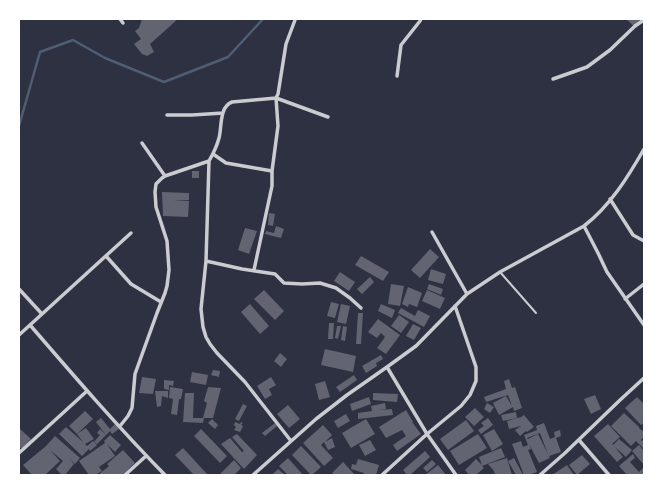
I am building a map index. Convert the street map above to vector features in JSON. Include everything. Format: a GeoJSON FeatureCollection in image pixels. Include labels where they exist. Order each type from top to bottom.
{"type":"FeatureCollection","features":[{"type":"Feature","properties":{"kind":"street"},"geometry":{"type":"LineString","coordinates":[[120,19],[123,23]]}},
{"type":"Feature","properties":{"kind":"street"},"geometry":{"type":"LineString","coordinates":[[397,76],[401,46],[421,19]]}},
{"type":"Feature","properties":{"kind":"street"},"geometry":{"type":"LineString","coordinates":[[254,270],[272,186],[272,171],[278,126],[276,98],[278,94],[286,44],[295,20]]}},
{"type":"Feature","properties":{"kind":"street"},"geometry":{"type":"LineString","coordinates":[[553,79],[587,67],[610,50],[635,26],[644,20]]}},
{"type":"Feature","properties":{"kind":"street"},"geometry":{"type":"LineString","coordinates":[[291,441],[245,382],[217,353],[206,337],[202,309],[206,261],[209,162],[220,137],[220,127],[223,113],[228,104],[232,102],[276,98],[328,117]]}},
{"type":"Feature","properties":{"kind":"street"},"geometry":{"type":"LineString","coordinates":[[167,115],[223,113]]}},
{"type":"Feature","properties":{"kind":"street"},"geometry":{"type":"LineString","coordinates":[[142,143],[165,176]]}},
{"type":"Feature","properties":{"kind":"street"},"geometry":{"type":"LineString","coordinates":[[253,475],[291,441],[347,395],[416,346],[468,294],[500,272],[584,226],[599,213],[628,176],[644,149]]}},
{"type":"Feature","properties":{"kind":"street"},"geometry":{"type":"LineString","coordinates":[[213,154],[226,164],[272,171]]}},
{"type":"Feature","properties":{"kind":"street"},"geometry":{"type":"LineString","coordinates":[[120,426],[132,408],[134,374],[167,286],[169,262],[167,242],[156,207],[156,184],[165,176],[209,162]]}},
{"type":"Feature","properties":{"kind":"street"},"geometry":{"type":"LineString","coordinates":[[610,199],[633,234],[644,241]]}},
{"type":"Feature","properties":{"kind":"street"},"geometry":{"type":"LineString","coordinates":[[584,226],[607,272],[644,325]]}},
{"type":"Feature","properties":{"kind":"street"},"geometry":{"type":"LineString","coordinates":[[432,232],[468,294]]}},
{"type":"Feature","properties":{"kind":"street"},"geometry":{"type":"LineString","coordinates":[[19,335],[131,233]]}},
{"type":"Feature","properties":{"kind":"street"},"geometry":{"type":"LineString","coordinates":[[106,256],[131,284],[161,302]]}},
{"type":"Feature","properties":{"kind":"street"},"geometry":{"type":"LineString","coordinates":[[206,261],[276,274],[284,284],[320,283],[336,288],[361,308]]}},
{"type":"Feature","properties":{"kind":"street"},"geometry":{"type":"LineString","coordinates":[[625,299],[644,284]]}},
{"type":"Feature","properties":{"kind":"street"},"geometry":{"type":"LineString","coordinates":[[19,289],[42,314]]}},
{"type":"Feature","properties":{"kind":"street"},"geometry":{"type":"LineString","coordinates":[[382,475],[467,400],[470,395],[476,381],[476,367],[455,306]]}},
{"type":"Feature","properties":{"kind":"street"},"geometry":{"type":"LineString","coordinates":[[30,325],[87,391],[165,475]]}},
{"type":"Feature","properties":{"kind":"street"},"geometry":{"type":"LineString","coordinates":[[387,367],[427,434],[456,475]]}},
{"type":"Feature","properties":{"kind":"street"},"geometry":{"type":"LineString","coordinates":[[540,475],[644,378]]}},
{"type":"Feature","properties":{"kind":"street"},"geometry":{"type":"LineString","coordinates":[[19,453],[87,391]]}},
{"type":"Feature","properties":{"kind":"street"},"geometry":{"type":"LineString","coordinates":[[579,440],[609,475]]}},
{"type":"Feature","properties":{"kind":"street"},"geometry":{"type":"LineString","coordinates":[[125,475],[146,456]]}},
{"type":"Feature","properties":{"kind":"lane"},"geometry":{"type":"LineString","coordinates":[[500,272],[536,313]]}},
{"type":"Feature","properties":{"kind":"building"},"geometry":{"type":"Polygon","coordinates":[[[142,19],[178,19],[150,44],[154,52],[147,56],[142,54],[134,44],[141,39],[135,31],[139,28],[142,19]]]}},
{"type":"Feature","properties":{"kind":"building"},"geometry":{"type":"Polygon","coordinates":[[[626,19],[643,19],[636,28],[626,19]]]}},
{"type":"Feature","properties":{"kind":"building"},"geometry":{"type":"Polygon","coordinates":[[[192,171],[199,171],[199,178],[192,178],[192,171]]]}},
{"type":"Feature","properties":{"kind":"building"},"geometry":{"type":"Polygon","coordinates":[[[162,192],[189,193],[189,200],[174,200],[189,201],[188,217],[163,216],[162,192]]]}},
{"type":"Feature","properties":{"kind":"building"},"geometry":{"type":"Polygon","coordinates":[[[269,213],[275,214],[273,226],[268,225],[269,213]]]}},
{"type":"Feature","properties":{"kind":"building"},"geometry":{"type":"Polygon","coordinates":[[[276,226],[284,229],[281,238],[265,234],[266,231],[274,233],[276,226]]]}},
{"type":"Feature","properties":{"kind":"building"},"geometry":{"type":"Polygon","coordinates":[[[245,228],[257,231],[249,254],[238,250],[245,228]]]}},
{"type":"Feature","properties":{"kind":"building"},"geometry":{"type":"Polygon","coordinates":[[[430,249],[439,257],[420,278],[411,270],[430,249]]]}},
{"type":"Feature","properties":{"kind":"building"},"geometry":{"type":"Polygon","coordinates":[[[361,256],[389,272],[383,281],[355,265],[361,256]]]}},
{"type":"Feature","properties":{"kind":"building"},"geometry":{"type":"Polygon","coordinates":[[[431,269],[446,274],[443,284],[428,280],[431,269]]]}},
{"type":"Feature","properties":{"kind":"building"},"geometry":{"type":"Polygon","coordinates":[[[340,272],[355,282],[349,291],[334,281],[340,272]]]}},
{"type":"Feature","properties":{"kind":"building"},"geometry":{"type":"Polygon","coordinates":[[[370,277],[374,282],[362,294],[357,289],[370,277]]]}},
{"type":"Feature","properties":{"kind":"building"},"geometry":{"type":"Polygon","coordinates":[[[391,284],[404,286],[400,306],[388,304],[391,284]]]}},
{"type":"Feature","properties":{"kind":"building"},"geometry":{"type":"Polygon","coordinates":[[[429,284],[443,289],[441,295],[427,289],[429,284]]]}},
{"type":"Feature","properties":{"kind":"building"},"geometry":{"type":"Polygon","coordinates":[[[408,287],[422,293],[417,307],[409,304],[408,307],[402,304],[408,287]]]}},
{"type":"Feature","properties":{"kind":"building"},"geometry":{"type":"Polygon","coordinates":[[[264,290],[284,311],[275,320],[254,299],[264,290]]]}},
{"type":"Feature","properties":{"kind":"building"},"geometry":{"type":"Polygon","coordinates":[[[427,290],[445,298],[440,309],[422,301],[427,290]]]}},
{"type":"Feature","properties":{"kind":"building"},"geometry":{"type":"Polygon","coordinates":[[[331,302],[339,304],[335,318],[327,316],[331,302]]]}},
{"type":"Feature","properties":{"kind":"building"},"geometry":{"type":"Polygon","coordinates":[[[250,304],[269,326],[260,334],[241,312],[250,304]]]}},
{"type":"Feature","properties":{"kind":"building"},"geometry":{"type":"Polygon","coordinates":[[[341,304],[350,306],[346,324],[337,322],[341,304]]]}},
{"type":"Feature","properties":{"kind":"building"},"geometry":{"type":"Polygon","coordinates":[[[381,304],[395,310],[392,318],[378,311],[381,304]]]}},
{"type":"Feature","properties":{"kind":"building"},"geometry":{"type":"Polygon","coordinates":[[[401,308],[415,316],[418,310],[430,316],[424,327],[398,313],[401,308]]]}},
{"type":"Feature","properties":{"kind":"building"},"geometry":{"type":"Polygon","coordinates":[[[358,313],[363,313],[361,344],[356,344],[358,313]]]}},
{"type":"Feature","properties":{"kind":"building"},"geometry":{"type":"Polygon","coordinates":[[[399,315],[409,322],[401,333],[391,326],[399,315]]]}},
{"type":"Feature","properties":{"kind":"building"},"geometry":{"type":"Polygon","coordinates":[[[378,319],[400,335],[386,354],[377,348],[385,337],[381,333],[377,338],[368,332],[378,319]]]}},
{"type":"Feature","properties":{"kind":"building"},"geometry":{"type":"Polygon","coordinates":[[[329,323],[334,323],[333,339],[328,339],[329,323]]]}},
{"type":"Feature","properties":{"kind":"building"},"geometry":{"type":"Polygon","coordinates":[[[413,324],[421,328],[414,340],[406,336],[413,324]]]}},
{"type":"Feature","properties":{"kind":"building"},"geometry":{"type":"Polygon","coordinates":[[[337,326],[341,326],[338,339],[335,338],[337,326]]]}},
{"type":"Feature","properties":{"kind":"building"},"geometry":{"type":"Polygon","coordinates":[[[343,326],[347,327],[345,341],[341,340],[343,326]]]}},
{"type":"Feature","properties":{"kind":"building"},"geometry":{"type":"Polygon","coordinates":[[[325,349],[356,356],[353,372],[321,365],[325,349]]]}},
{"type":"Feature","properties":{"kind":"building"},"geometry":{"type":"Polygon","coordinates":[[[280,353],[287,359],[281,367],[274,361],[280,353]]]}},
{"type":"Feature","properties":{"kind":"building"},"geometry":{"type":"Polygon","coordinates":[[[381,355],[383,359],[376,363],[377,366],[366,373],[362,366],[381,355]]]}},
{"type":"Feature","properties":{"kind":"building"},"geometry":{"type":"Polygon","coordinates":[[[213,370],[220,371],[219,377],[211,375],[213,370]]]}},
{"type":"Feature","properties":{"kind":"building"},"geometry":{"type":"Polygon","coordinates":[[[192,372],[208,375],[206,385],[190,382],[192,372]]]}},
{"type":"Feature","properties":{"kind":"building"},"geometry":{"type":"Polygon","coordinates":[[[354,375],[357,380],[340,392],[336,387],[354,375]]]}},
{"type":"Feature","properties":{"kind":"building"},"geometry":{"type":"Polygon","coordinates":[[[142,377],[156,379],[153,394],[139,393],[142,377]]]}},
{"type":"Feature","properties":{"kind":"building"},"geometry":{"type":"Polygon","coordinates":[[[271,377],[276,385],[269,389],[272,395],[265,399],[257,386],[271,377]]]}},
{"type":"Feature","properties":{"kind":"building"},"geometry":{"type":"Polygon","coordinates":[[[509,379],[512,388],[515,387],[522,408],[514,411],[513,407],[499,415],[493,403],[506,396],[512,406],[508,395],[486,402],[484,397],[506,389],[504,381],[509,379]]]}},
{"type":"Feature","properties":{"kind":"building"},"geometry":{"type":"Polygon","coordinates":[[[164,380],[174,381],[173,386],[169,385],[169,390],[164,389],[164,380]]]}},
{"type":"Feature","properties":{"kind":"building"},"geometry":{"type":"Polygon","coordinates":[[[325,381],[330,397],[319,400],[315,384],[325,381]]]}},
{"type":"Feature","properties":{"kind":"building"},"geometry":{"type":"Polygon","coordinates":[[[170,387],[183,389],[181,399],[179,399],[177,415],[171,414],[173,399],[169,398],[170,387]]]}},
{"type":"Feature","properties":{"kind":"building"},"geometry":{"type":"Polygon","coordinates":[[[208,387],[221,388],[213,418],[203,418],[207,403],[204,401],[208,387]]]}},
{"type":"Feature","properties":{"kind":"building"},"geometry":{"type":"Polygon","coordinates":[[[155,391],[168,391],[168,398],[162,396],[161,406],[157,407],[155,391]]]}},
{"type":"Feature","properties":{"kind":"building"},"geometry":{"type":"Polygon","coordinates":[[[185,393],[194,393],[193,418],[204,418],[203,423],[183,422],[185,393]]]}},
{"type":"Feature","properties":{"kind":"building"},"geometry":{"type":"Polygon","coordinates":[[[373,393],[398,394],[397,402],[373,400],[373,393]]]}},
{"type":"Feature","properties":{"kind":"building"},"geometry":{"type":"Polygon","coordinates":[[[595,395],[601,409],[591,414],[584,399],[595,395]]]}},
{"type":"Feature","properties":{"kind":"building"},"geometry":{"type":"Polygon","coordinates":[[[369,397],[371,404],[352,411],[350,404],[369,397]]]}},
{"type":"Feature","properties":{"kind":"building"},"geometry":{"type":"Polygon","coordinates":[[[637,397],[644,404],[644,423],[641,425],[625,408],[637,397]]]}},
{"type":"Feature","properties":{"kind":"building"},"geometry":{"type":"Polygon","coordinates":[[[385,403],[386,409],[379,410],[392,409],[393,415],[358,419],[358,413],[372,411],[371,406],[385,403]]]}},
{"type":"Feature","properties":{"kind":"building"},"geometry":{"type":"Polygon","coordinates":[[[487,403],[494,407],[490,413],[484,409],[487,403]]]}},
{"type":"Feature","properties":{"kind":"building"},"geometry":{"type":"Polygon","coordinates":[[[243,404],[247,406],[239,421],[235,419],[243,404]]]}},
{"type":"Feature","properties":{"kind":"building"},"geometry":{"type":"Polygon","coordinates":[[[288,405],[300,419],[289,428],[277,414],[288,405]]]}},
{"type":"Feature","properties":{"kind":"building"},"geometry":{"type":"Polygon","coordinates":[[[475,408],[484,417],[474,426],[465,417],[475,408]]]}},
{"type":"Feature","properties":{"kind":"building"},"geometry":{"type":"Polygon","coordinates":[[[406,410],[412,422],[421,434],[397,451],[393,445],[406,436],[402,430],[386,438],[379,427],[406,410]]]}},
{"type":"Feature","properties":{"kind":"building"},"geometry":{"type":"Polygon","coordinates":[[[85,411],[93,419],[77,434],[69,426],[85,411]]]}},
{"type":"Feature","properties":{"kind":"building"},"geometry":{"type":"Polygon","coordinates":[[[516,412],[517,418],[503,421],[501,415],[516,412]]]}},
{"type":"Feature","properties":{"kind":"building"},"geometry":{"type":"Polygon","coordinates":[[[624,413],[644,432],[644,436],[641,440],[642,441],[644,439],[644,449],[636,441],[631,446],[611,426],[624,413]]]}},
{"type":"Feature","properties":{"kind":"building"},"geometry":{"type":"Polygon","coordinates":[[[346,414],[350,421],[338,428],[334,421],[346,414]]]}},
{"type":"Feature","properties":{"kind":"building"},"geometry":{"type":"Polygon","coordinates":[[[524,415],[534,427],[520,436],[515,430],[521,426],[509,429],[507,421],[524,415]]]}},
{"type":"Feature","properties":{"kind":"building"},"geometry":{"type":"Polygon","coordinates":[[[101,418],[110,429],[115,424],[119,429],[112,434],[110,431],[106,435],[96,422],[101,418]]]}},
{"type":"Feature","properties":{"kind":"building"},"geometry":{"type":"Polygon","coordinates":[[[488,418],[493,425],[481,434],[478,430],[484,426],[481,423],[488,418]]]}},
{"type":"Feature","properties":{"kind":"building"},"geometry":{"type":"Polygon","coordinates":[[[212,419],[218,425],[215,429],[208,423],[212,419]]]}},
{"type":"Feature","properties":{"kind":"building"},"geometry":{"type":"Polygon","coordinates":[[[366,419],[375,434],[351,448],[342,433],[366,419]]]}},
{"type":"Feature","properties":{"kind":"building"},"geometry":{"type":"Polygon","coordinates":[[[466,420],[474,431],[448,450],[440,439],[466,420]]]}},
{"type":"Feature","properties":{"kind":"building"},"geometry":{"type":"Polygon","coordinates":[[[235,422],[240,424],[241,422],[243,423],[241,425],[243,426],[240,432],[234,430],[236,427],[234,425],[235,422]]]}},
{"type":"Feature","properties":{"kind":"building"},"geometry":{"type":"Polygon","coordinates":[[[275,423],[277,426],[265,436],[262,433],[275,423]]]}},
{"type":"Feature","properties":{"kind":"building"},"geometry":{"type":"Polygon","coordinates":[[[544,423],[550,439],[555,437],[554,432],[560,430],[561,436],[556,438],[561,452],[549,456],[550,458],[539,463],[529,444],[531,449],[528,450],[537,472],[524,475],[512,444],[521,441],[523,447],[528,445],[524,435],[537,430],[536,426],[544,423]],[[540,433],[527,438],[528,439],[538,434],[548,454],[540,433]]]}},
{"type":"Feature","properties":{"kind":"building"},"geometry":{"type":"Polygon","coordinates":[[[608,424],[620,437],[612,444],[613,445],[619,439],[632,450],[626,457],[615,447],[623,457],[617,462],[594,436],[608,424]]]}},
{"type":"Feature","properties":{"kind":"building"},"geometry":{"type":"Polygon","coordinates":[[[323,425],[332,435],[325,442],[332,438],[335,447],[328,450],[324,442],[321,445],[333,458],[324,466],[303,443],[323,425]]]}},
{"type":"Feature","properties":{"kind":"building"},"geometry":{"type":"Polygon","coordinates":[[[66,427],[83,442],[77,434],[86,428],[94,439],[85,444],[87,446],[93,441],[97,445],[90,451],[89,449],[82,456],[59,434],[66,427]]]}},
{"type":"Feature","properties":{"kind":"building"},"geometry":{"type":"Polygon","coordinates":[[[20,429],[31,439],[22,449],[19,446],[20,429]]]}},
{"type":"Feature","properties":{"kind":"building"},"geometry":{"type":"Polygon","coordinates":[[[100,429],[106,435],[97,444],[94,442],[100,435],[97,433],[100,429]]]}},
{"type":"Feature","properties":{"kind":"building"},"geometry":{"type":"Polygon","coordinates":[[[201,429],[227,456],[220,463],[194,436],[201,429]]]}},
{"type":"Feature","properties":{"kind":"building"},"geometry":{"type":"Polygon","coordinates":[[[494,429],[503,444],[492,451],[483,435],[494,429]]]}},
{"type":"Feature","properties":{"kind":"building"},"geometry":{"type":"Polygon","coordinates":[[[237,434],[257,455],[244,469],[221,444],[230,438],[242,452],[244,451],[232,437],[237,434]]]}},
{"type":"Feature","properties":{"kind":"building"},"geometry":{"type":"Polygon","coordinates":[[[478,434],[487,448],[459,465],[450,451],[478,434]]]}},
{"type":"Feature","properties":{"kind":"building"},"geometry":{"type":"Polygon","coordinates":[[[110,435],[121,445],[115,452],[107,444],[115,456],[99,467],[102,471],[95,475],[89,475],[79,461],[105,443],[104,441],[110,435]]]}},
{"type":"Feature","properties":{"kind":"building"},"geometry":{"type":"Polygon","coordinates":[[[55,436],[80,458],[75,464],[70,459],[74,464],[65,475],[62,475],[56,469],[63,461],[50,450],[60,461],[45,475],[32,475],[23,465],[46,446],[55,436]]]}},
{"type":"Feature","properties":{"kind":"building"},"geometry":{"type":"Polygon","coordinates":[[[370,440],[376,450],[365,456],[359,445],[370,440]]]}},
{"type":"Feature","properties":{"kind":"building"},"geometry":{"type":"Polygon","coordinates":[[[639,445],[644,451],[644,465],[632,451],[639,445]]]}},
{"type":"Feature","properties":{"kind":"building"},"geometry":{"type":"Polygon","coordinates":[[[301,446],[321,467],[312,475],[292,455],[301,446]]]}},
{"type":"Feature","properties":{"kind":"building"},"geometry":{"type":"Polygon","coordinates":[[[183,448],[208,475],[194,475],[175,455],[183,448]]]}},
{"type":"Feature","properties":{"kind":"building"},"geometry":{"type":"Polygon","coordinates":[[[501,448],[505,457],[482,466],[484,468],[476,475],[469,475],[465,470],[476,459],[482,465],[479,457],[501,448]]]}},
{"type":"Feature","properties":{"kind":"building"},"geometry":{"type":"Polygon","coordinates":[[[123,450],[135,463],[122,475],[98,475],[109,466],[107,464],[123,450]]]}},
{"type":"Feature","properties":{"kind":"building"},"geometry":{"type":"Polygon","coordinates":[[[425,451],[430,457],[410,475],[407,475],[403,470],[425,451]]]}},
{"type":"Feature","properties":{"kind":"building"},"geometry":{"type":"Polygon","coordinates":[[[633,454],[635,458],[630,462],[639,472],[644,467],[644,475],[627,475],[619,466],[633,454]]]}},
{"type":"Feature","properties":{"kind":"building"},"geometry":{"type":"Polygon","coordinates":[[[582,455],[590,464],[577,475],[569,465],[582,455]]]}},
{"type":"Feature","properties":{"kind":"building"},"geometry":{"type":"Polygon","coordinates":[[[288,458],[303,475],[288,475],[279,466],[288,458]]]}},
{"type":"Feature","properties":{"kind":"building"},"geometry":{"type":"Polygon","coordinates":[[[507,458],[512,475],[495,475],[494,471],[488,464],[507,458]]]}},
{"type":"Feature","properties":{"kind":"building"},"geometry":{"type":"Polygon","coordinates":[[[514,458],[523,475],[516,475],[508,461],[514,458]]]}},
{"type":"Feature","properties":{"kind":"building"},"geometry":{"type":"Polygon","coordinates":[[[358,459],[379,465],[376,475],[363,475],[364,473],[351,469],[352,464],[356,465],[358,459]]]}},
{"type":"Feature","properties":{"kind":"building"},"geometry":{"type":"Polygon","coordinates":[[[234,460],[241,468],[234,475],[219,475],[234,460]]]}},
{"type":"Feature","properties":{"kind":"building"},"geometry":{"type":"Polygon","coordinates":[[[432,460],[436,464],[427,472],[423,468],[432,460]]]}},
{"type":"Feature","properties":{"kind":"building"},"geometry":{"type":"Polygon","coordinates":[[[343,462],[355,475],[335,475],[332,473],[343,462]]]}},
{"type":"Feature","properties":{"kind":"building"},"geometry":{"type":"Polygon","coordinates":[[[438,465],[446,475],[425,475],[438,465]]]}},
{"type":"Feature","properties":{"kind":"building"},"geometry":{"type":"Polygon","coordinates":[[[567,465],[574,475],[552,475],[567,465]]]}},
{"type":"Feature","properties":{"kind":"building"},"geometry":{"type":"Polygon","coordinates":[[[278,469],[285,475],[272,475],[278,469]]]}},
{"type":"Feature","properties":{"kind":"waterway"},"geometry":{"type":"LineString","coordinates":[[19,126],[40,52],[73,40],[105,58],[164,82],[228,57],[263,19]]}}]}
